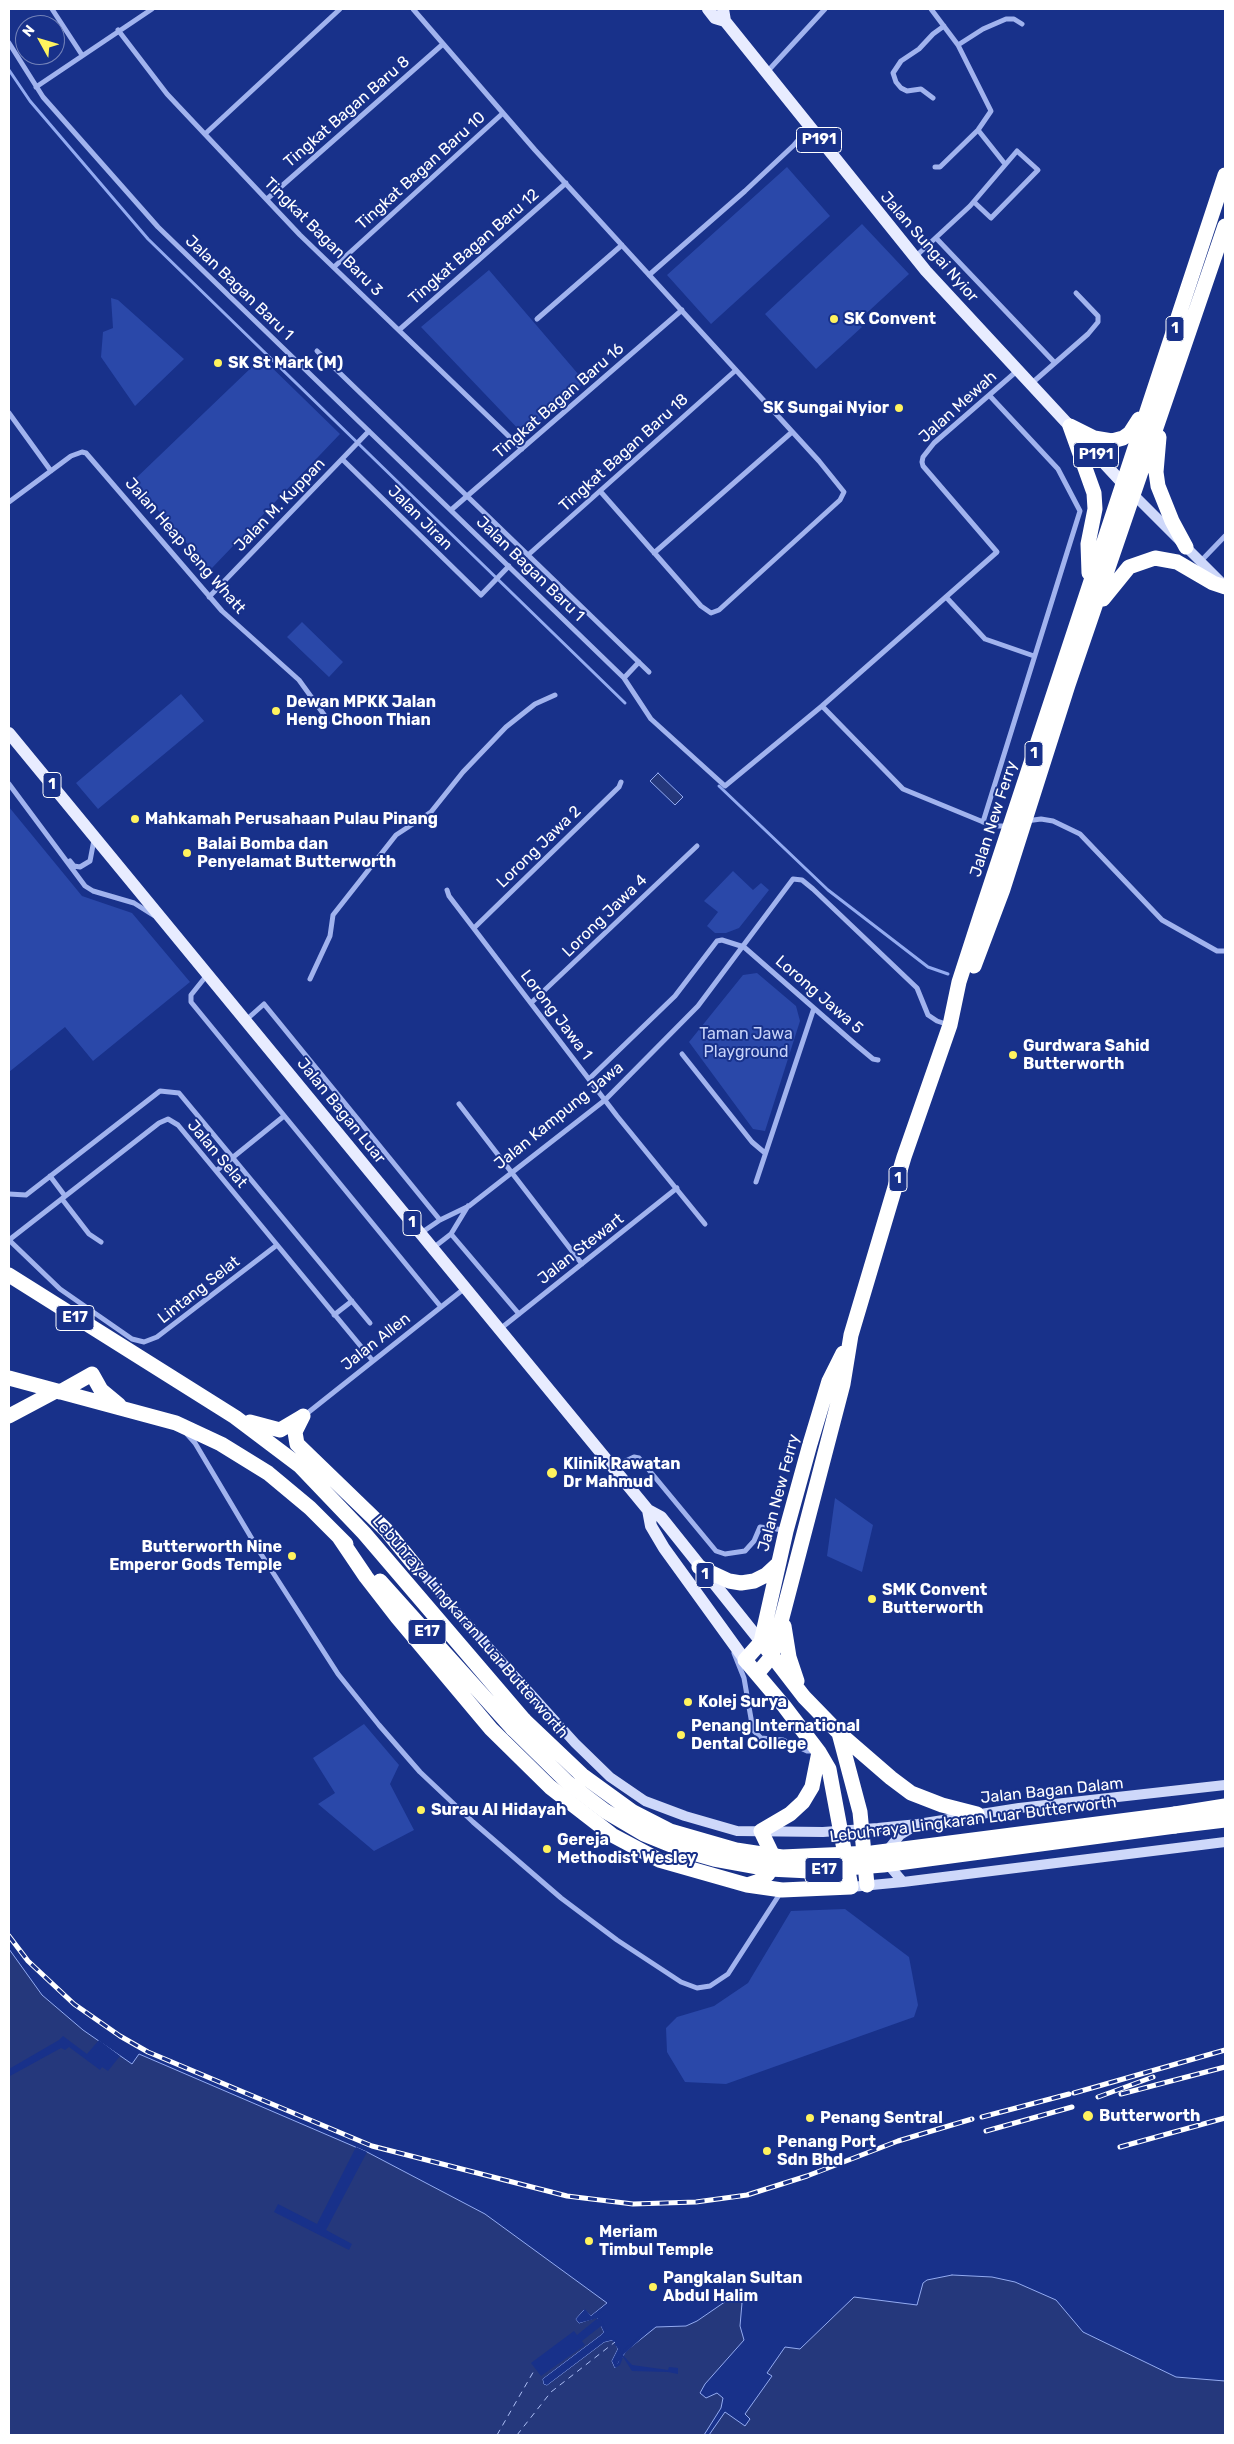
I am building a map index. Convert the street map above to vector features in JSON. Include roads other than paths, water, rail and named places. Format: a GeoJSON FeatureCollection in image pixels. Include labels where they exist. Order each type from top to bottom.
{"type":"FeatureCollection","features":[{"type":"Feature","properties":{"kind":"highway","name":"1"},"geometry":{"type":"LineString","coordinates":[[1122,483],[1189,288],[1225,175]]}},
{"type":"Feature","properties":{"kind":"highway","name":"1"},"geometry":{"type":"LineString","coordinates":[[1133,494],[1225,226]]}},
{"type":"Feature","properties":{"kind":"highway"},"geometry":{"type":"LineString","coordinates":[[1070,426],[1102,440],[1123,438],[1134,428],[1152,395]]}},
{"type":"Feature","properties":{"kind":"highway"},"geometry":{"type":"LineString","coordinates":[[1160,416],[1156,472],[1158,486],[1172,521],[1186,547]]}},
{"type":"Feature","properties":{"kind":"highway"},"geometry":{"type":"LineString","coordinates":[[1070,426],[1095,501],[1088,544],[1091,602]]}},
{"type":"Feature","properties":{"kind":"highway","name":"Jalan New Ferry"},"geometry":{"type":"LineString","coordinates":[[1091,602],[1122,483]]}},
{"type":"Feature","properties":{"kind":"highway","name":"Jalan New Ferry"},"geometry":{"type":"LineString","coordinates":[[950,1025],[959,982],[1011,826],[1091,602],[1133,494]]}},
{"type":"Feature","properties":{"kind":"highway"},"geometry":{"type":"LineString","coordinates":[[1091,602],[1129,567],[1155,558],[1177,562],[1213,583],[1225,587]]}},
{"type":"Feature","properties":{"kind":"highway","name":"Jalan New Ferry"},"geometry":{"type":"LineString","coordinates":[[757,1674],[772,1656],[843,1384],[851,1336],[904,1157],[950,1025],[968,984],[1026,821],[1063,683]]}},
{"type":"Feature","properties":{"kind":"highway","name":"Lebuhraya Lingkaran Luar Butterworth"},"geometry":{"type":"LineString","coordinates":[[9,1275],[234,1417],[300,1466],[364,1533],[519,1724]]}},
{"type":"Feature","properties":{"kind":"highway","name":"Jalan New Ferry"},"geometry":{"type":"LineString","coordinates":[[745,1660],[761,1642],[786,1531],[829,1381],[851,1336]]}},
{"type":"Feature","properties":{"kind":"highway"},"geometry":{"type":"LineString","coordinates":[[9,1416],[92,1374],[107,1397],[123,1408]]}},
{"type":"Feature","properties":{"kind":"highway","name":"Lebuhraya Lingkaran Luar Butterworth"},"geometry":{"type":"LineString","coordinates":[[9,1378],[176,1423],[221,1444],[268,1473],[310,1508],[519,1724],[582,1775],[632,1812],[670,1831],[736,1850],[782,1857],[872,1853],[1175,1820],[1225,1820]]}},
{"type":"Feature","properties":{"kind":"highway"},"geometry":{"type":"LineString","coordinates":[[234,1417],[275,1430],[285,1428],[303,1416]]}},
{"type":"Feature","properties":{"kind":"highway"},"geometry":{"type":"LineString","coordinates":[[303,1416],[295,1432],[297,1444],[386,1530],[417,1568]]}},
{"type":"Feature","properties":{"kind":"highway"},"geometry":{"type":"LineString","coordinates":[[300,1466],[344,1500],[417,1568]]}},
{"type":"Feature","properties":{"kind":"highway"},"geometry":{"type":"LineString","coordinates":[[339,1537],[366,1577],[397,1617],[491,1729],[550,1787],[612,1835],[659,1860],[747,1885],[782,1890],[851,1886],[832,1780],[819,1752],[757,1674]]}},
{"type":"Feature","properties":{"kind":"highway"},"geometry":{"type":"LineString","coordinates":[[699,1567],[729,1581],[741,1583],[754,1581],[766,1575],[779,1563]]}},
{"type":"Feature","properties":{"kind":"highway"},"geometry":{"type":"LineString","coordinates":[[784,1609],[784,1635],[789,1657],[804,1696]]}},
{"type":"Feature","properties":{"kind":"highway","name":"1"},"geometry":{"type":"LineString","coordinates":[[761,1642],[772,1656]]}},
{"type":"Feature","properties":{"kind":"highway"},"geometry":{"type":"LineString","coordinates":[[772,1656],[804,1696],[878,1768],[911,1793],[942,1805],[977,1814]]}},
{"type":"Feature","properties":{"kind":"highway","name":"1"},"geometry":{"type":"LineString","coordinates":[[745,1660],[757,1674]]}},
{"type":"Feature","properties":{"kind":"highway"},"geometry":{"type":"LineString","coordinates":[[840,1733],[860,1812],[867,1885]]}},
{"type":"Feature","properties":{"kind":"highway"},"geometry":{"type":"LineString","coordinates":[[747,1885],[759,1881],[768,1874],[772,1865],[772,1854],[762,1831],[790,1814],[802,1802],[812,1787],[819,1752]]}},
{"type":"Feature","properties":{"kind":"highway","name":"Lebuhraya Lingkaran Luar Butterworth"},"geometry":{"type":"LineString","coordinates":[[1175,1820],[1225,1806]]}},
{"type":"Feature","properties":{"kind":"main road","name":"Jalan Sungai Nyior"},"geometry":{"type":"LineString","coordinates":[[708,9],[715,18],[724,15],[765,73],[915,258],[1122,483]]}},
{"type":"Feature","properties":{"kind":"main road","name":"P191"},"geometry":{"type":"LineString","coordinates":[[1122,483],[1133,494]]}},
{"type":"Feature","properties":{"kind":"main road","name":"Jalan Bagan Luar"},"geometry":{"type":"LineString","coordinates":[[9,733],[648,1510],[661,1517],[699,1567],[761,1642]]}},
{"type":"Feature","properties":{"kind":"main road","name":"Jalan Bagan Luar"},"geometry":{"type":"LineString","coordinates":[[648,1510],[651,1526],[664,1548],[745,1660]]}},
{"type":"Feature","properties":{"kind":"street"},"geometry":{"type":"LineString","coordinates":[[52,9],[82,55]]}},
{"type":"Feature","properties":{"kind":"street"},"geometry":{"type":"LineString","coordinates":[[36,87],[118,30],[152,9]]}},
{"type":"Feature","properties":{"kind":"street"},"geometry":{"type":"LineString","coordinates":[[205,134],[340,9]]}},
{"type":"Feature","properties":{"kind":"street"},"geometry":{"type":"LineString","coordinates":[[413,9],[503,113],[844,492],[840,500],[719,610],[711,613],[701,606],[600,491]]}},
{"type":"Feature","properties":{"kind":"street"},"geometry":{"type":"LineString","coordinates":[[765,73],[825,9]]}},
{"type":"Feature","properties":{"kind":"street"},"geometry":{"type":"LineString","coordinates":[[931,9],[958,45],[991,111],[978,130],[940,167],[935,166]]}},
{"type":"Feature","properties":{"kind":"street"},"geometry":{"type":"LineString","coordinates":[[958,45],[983,29],[1006,19],[1014,19],[1022,24]]}},
{"type":"Feature","properties":{"kind":"street"},"geometry":{"type":"LineString","coordinates":[[933,98],[921,89],[907,91],[901,88],[896,82],[893,73],[901,61],[919,50],[933,34],[944,26]]}},
{"type":"Feature","properties":{"kind":"street","name":"Tingkat Bagan Baru 3"},"geometry":{"type":"LineString","coordinates":[[118,30],[167,94],[267,199],[334,267],[522,449]]}},
{"type":"Feature","properties":{"kind":"street","name":"Jalan Bagan Baru 1"},"geometry":{"type":"LineString","coordinates":[[9,43],[36,87],[158,227],[624,678],[651,719],[725,786],[822,706]]}},
{"type":"Feature","properties":{"kind":"street","name":"Tingkat Bagan Baru 8"},"geometry":{"type":"LineString","coordinates":[[267,199],[443,44]]}},
{"type":"Feature","properties":{"kind":"street","name":"Tingkat Bagan Baru 10"},"geometry":{"type":"LineString","coordinates":[[334,267],[503,113]]}},
{"type":"Feature","properties":{"kind":"street"},"geometry":{"type":"LineString","coordinates":[[650,275],[745,191],[810,128]]}},
{"type":"Feature","properties":{"kind":"street"},"geometry":{"type":"LineString","coordinates":[[978,130],[1005,164]]}},
{"type":"Feature","properties":{"kind":"street"},"geometry":{"type":"LineString","coordinates":[[915,258],[974,202],[1017,151],[1038,170],[991,218],[974,202]]}},
{"type":"Feature","properties":{"kind":"street","name":"Tingkat Bagan Baru 12"},"geometry":{"type":"LineString","coordinates":[[399,330],[566,183]]}},
{"type":"Feature","properties":{"kind":"street"},"geometry":{"type":"LineString","coordinates":[[936,238],[1055,363]]}},
{"type":"Feature","properties":{"kind":"street"},"geometry":{"type":"LineString","coordinates":[[537,319],[622,245]]}},
{"type":"Feature","properties":{"kind":"street"},"geometry":{"type":"LineString","coordinates":[[1032,383],[1098,322],[1098,316],[1076,293]]}},
{"type":"Feature","properties":{"kind":"street","name":"Tingkat Bagan Baru 16"},"geometry":{"type":"LineString","coordinates":[[452,510],[682,310]]}},
{"type":"Feature","properties":{"kind":"street","name":"Jalan Bagan Baru 1"},"geometry":{"type":"LineString","coordinates":[[317,351],[649,672]]}},
{"type":"Feature","properties":{"kind":"street","name":"Jalan Mewah"},"geometry":{"type":"LineString","coordinates":[[946,597],[998,552],[923,466],[922,457],[1018,369]]}},
{"type":"Feature","properties":{"kind":"street","name":"Tingkat Bagan Baru 18"},"geometry":{"type":"LineString","coordinates":[[528,555],[736,370]]}},
{"type":"Feature","properties":{"kind":"street","name":"Jalan New Ferry"},"geometry":{"type":"LineString","coordinates":[[983,822],[1080,511],[1058,469],[990,395]]}},
{"type":"Feature","properties":{"kind":"street"},"geometry":{"type":"LineString","coordinates":[[9,413],[50,471],[9,502]]}},
{"type":"Feature","properties":{"kind":"street","name":"Jalan M. Kuppan"},"geometry":{"type":"LineString","coordinates":[[209,597],[369,431]]}},
{"type":"Feature","properties":{"kind":"street"},"geometry":{"type":"LineString","coordinates":[[654,553],[792,432]]}},
{"type":"Feature","properties":{"kind":"street","name":"Jalan Heap Seng Whatt"},"geometry":{"type":"LineString","coordinates":[[50,471],[71,456],[82,452],[90,456],[209,597],[300,680],[325,716],[327,723]]}},
{"type":"Feature","properties":{"kind":"street","name":"Jalan Jiran"},"geometry":{"type":"LineString","coordinates":[[342,459],[480,595],[509,566]]}},
{"type":"Feature","properties":{"kind":"street","name":"P191"},"geometry":{"type":"LineString","coordinates":[[1133,494],[1225,587]]}},
{"type":"Feature","properties":{"kind":"street"},"geometry":{"type":"LineString","coordinates":[[1200,562],[1225,536]]}},
{"type":"Feature","properties":{"kind":"street"},"geometry":{"type":"LineString","coordinates":[[1034,656],[985,639],[946,597],[822,706],[903,789],[993,826],[1011,826],[1041,819],[1053,821],[1080,834],[1162,920],[1217,951],[1225,952]]}},
{"type":"Feature","properties":{"kind":"street"},"geometry":{"type":"LineString","coordinates":[[624,678],[639,662]]}},
{"type":"Feature","properties":{"kind":"street"},"geometry":{"type":"LineString","coordinates":[[310,979],[328,943],[333,915],[396,835],[431,812],[464,772],[506,727],[535,704],[555,695]]}},
{"type":"Feature","properties":{"kind":"street","name":"Lorong Jawa 2"},"geometry":{"type":"LineString","coordinates":[[474,928],[619,787],[621,782]]}},
{"type":"Feature","properties":{"kind":"street"},"geometry":{"type":"LineString","coordinates":[[9,784],[85,886],[93,891],[134,903],[166,924]]}},
{"type":"Feature","properties":{"kind":"street"},"geometry":{"type":"LineString","coordinates":[[59,850],[74,866],[86,865],[92,856],[95,837]]}},
{"type":"Feature","properties":{"kind":"street","name":"Lorong Jawa 4"},"geometry":{"type":"LineString","coordinates":[[531,1004],[696,846]]}},
{"type":"Feature","properties":{"kind":"street","name":"Jalan Kampung Jawa"},"geometry":{"type":"LineString","coordinates":[[421,1233],[440,1220],[469,1206],[605,1100],[698,1006],[793,879],[802,880],[917,988],[928,1015],[937,1022],[950,1025]]}},
{"type":"Feature","properties":{"kind":"street","name":"Lorong Jawa 1"},"geometry":{"type":"LineString","coordinates":[[447,890],[449,896],[605,1100],[705,1224]]}},
{"type":"Feature","properties":{"kind":"street"},"geometry":{"type":"LineString","coordinates":[[589,1079],[675,996],[717,941],[722,940],[744,946]]}},
{"type":"Feature","properties":{"kind":"street","name":"Lorong Jawa 5"},"geometry":{"type":"LineString","coordinates":[[744,946],[867,1054],[878,1060]]}},
{"type":"Feature","properties":{"kind":"street"},"geometry":{"type":"LineString","coordinates":[[207,974],[192,993],[191,1002],[441,1307]]}},
{"type":"Feature","properties":{"kind":"street"},"geometry":{"type":"LineString","coordinates":[[245,1020],[264,1004],[440,1220]]}},
{"type":"Feature","properties":{"kind":"street"},"geometry":{"type":"LineString","coordinates":[[756,1182],[814,1008]]}},
{"type":"Feature","properties":{"kind":"street"},"geometry":{"type":"LineString","coordinates":[[682,1054],[752,1142],[765,1153]]}},
{"type":"Feature","properties":{"kind":"street"},"geometry":{"type":"LineString","coordinates":[[9,1194],[26,1195],[163,1090],[182,1095],[370,1323]]}},
{"type":"Feature","properties":{"kind":"street"},"geometry":{"type":"LineString","coordinates":[[460,1104],[582,1264]]}},
{"type":"Feature","properties":{"kind":"street"},"geometry":{"type":"LineString","coordinates":[[216,1171],[284,1116]]}},
{"type":"Feature","properties":{"kind":"street","name":"Jalan Selat"},"geometry":{"type":"LineString","coordinates":[[9,1240],[159,1123],[168,1119],[178,1125],[373,1361]]}},
{"type":"Feature","properties":{"kind":"street"},"geometry":{"type":"LineString","coordinates":[[50,1176],[89,1234],[101,1242]]}},
{"type":"Feature","properties":{"kind":"street","name":"Jalan Stewart"},"geometry":{"type":"LineString","coordinates":[[500,1329],[677,1188]]}},
{"type":"Feature","properties":{"kind":"street","name":"Jalan Kampung Jawa"},"geometry":{"type":"LineString","coordinates":[[433,1248],[451,1234],[469,1206]]}},
{"type":"Feature","properties":{"kind":"street"},"geometry":{"type":"LineString","coordinates":[[451,1234],[519,1314]]}},
{"type":"Feature","properties":{"kind":"street","name":"Lintang Selat"},"geometry":{"type":"LineString","coordinates":[[9,1240],[60,1289],[132,1339],[144,1342],[157,1338],[277,1245]]}},
{"type":"Feature","properties":{"kind":"street","name":"Jalan Allen"},"geometry":{"type":"LineString","coordinates":[[303,1416],[466,1288]]}},
{"type":"Feature","properties":{"kind":"street"},"geometry":{"type":"LineString","coordinates":[[334,1314],[352,1301]]}},
{"type":"Feature","properties":{"kind":"street"},"geometry":{"type":"LineString","coordinates":[[176,1423],[195,1443],[338,1674],[379,1725],[420,1772],[473,1822],[561,1898],[648,1961],[681,1982],[697,1988],[710,1986],[728,1974],[782,1890]]}},
{"type":"Feature","properties":{"kind":"street"},"geometry":{"type":"LineString","coordinates":[[613,1467],[634,1457],[639,1458],[716,1551],[725,1554],[744,1550],[754,1541],[760,1527],[786,1531]]}},
{"type":"Feature","properties":{"kind":"street","name":"Jalan Bagan Dalam"},"geometry":{"type":"LineString","coordinates":[[417,1568],[575,1743],[610,1777],[646,1801],[685,1816],[736,1831],[862,1830],[918,1824],[977,1814],[1225,1785]]}},
{"type":"Feature","properties":{"kind":"street"},"geometry":{"type":"LineString","coordinates":[[728,1636],[744,1678],[753,1730],[761,1738],[783,1740],[807,1751],[819,1752]]}},
{"type":"Feature","properties":{"kind":"street"},"geometry":{"type":"LineString","coordinates":[[903,1882],[887,1860],[888,1851],[900,1836],[918,1824]]}},
{"type":"Feature","properties":{"kind":"street"},"geometry":{"type":"LineString","coordinates":[[851,1886],[903,1882],[1225,1842]]}},
{"type":"Feature","properties":{"kind":"waterway"},"geometry":{"type":"LineString","coordinates":[[9,70],[30,101],[148,239],[625,703]]}},
{"type":"Feature","properties":{"kind":"waterway"},"geometry":{"type":"LineString","coordinates":[[719,786],[828,890],[928,967],[948,974]]}},
{"type":"Feature","properties":{"kind":"railway"},"geometry":{"type":"LineString","coordinates":[[9,1936],[28,1961],[74,2004],[120,2036],[148,2052],[372,2146],[567,2196],[633,2204],[696,2202],[747,2195],[807,2176],[898,2141],[972,2119]]}},
{"type":"Feature","properties":{"kind":"railway"},"geometry":{"type":"LineString","coordinates":[[1074,2093],[1225,2050]]}},
{"type":"Feature","properties":{"kind":"railway"},"geometry":{"type":"LineString","coordinates":[[1121,2094],[1225,2067]]}},
{"type":"Feature","properties":{"kind":"railway"},"geometry":{"type":"LineString","coordinates":[[1098,2097],[1153,2077]]}},
{"type":"Feature","properties":{"kind":"railway"},"geometry":{"type":"LineString","coordinates":[[982,2117],[1069,2094]]}},
{"type":"Feature","properties":{"kind":"railway"},"geometry":{"type":"LineString","coordinates":[[986,2131],[1072,2107]]}},
{"type":"Feature","properties":{"kind":"railway"},"geometry":{"type":"LineString","coordinates":[[1120,2147],[1225,2118]]}},
{"type":"Feature","properties":{"kind":"place","name":"SK Convent"},"geometry":{"type":"Point","coordinates":[834,319]}},
{"type":"Feature","properties":{"kind":"place","name":"SK St Mark (M)"},"geometry":{"type":"Point","coordinates":[218,363]}},
{"type":"Feature","properties":{"kind":"place","name":"SK Sungai Nyior"},"geometry":{"type":"Point","coordinates":[899,408]}},
{"type":"Feature","properties":{"kind":"place","name":"Dewan MPKK Jalan Heng Choon Thian"},"geometry":{"type":"Point","coordinates":[276,711]}},
{"type":"Feature","properties":{"kind":"place","name":"Mahkamah Perusahaan Pulau Pinang"},"geometry":{"type":"Point","coordinates":[135,819]}},
{"type":"Feature","properties":{"kind":"place","name":"Balai Bomba dan Penyelamat Butterworth"},"geometry":{"type":"Point","coordinates":[187,853]}},
{"type":"Feature","properties":{"kind":"place","name":"Gurdwara Sahid Butterworth"},"geometry":{"type":"Point","coordinates":[1013,1055]}},
{"type":"Feature","properties":{"kind":"place","name":"Klinik Rawatan Dr Mahmud"},"geometry":{"type":"Point","coordinates":[552,1473]}},
{"type":"Feature","properties":{"kind":"place","name":"Butterworth Nine Emperor Gods Temple"},"geometry":{"type":"Point","coordinates":[292,1556]}},
{"type":"Feature","properties":{"kind":"place","name":"SMK Convent Butterworth"},"geometry":{"type":"Point","coordinates":[872,1599]}},
{"type":"Feature","properties":{"kind":"place","name":"Kolej Surya"},"geometry":{"type":"Point","coordinates":[688,1702]}},
{"type":"Feature","properties":{"kind":"place","name":"Penang International Dental College"},"geometry":{"type":"Point","coordinates":[681,1735]}},
{"type":"Feature","properties":{"kind":"place","name":"Surau Al Hidayah"},"geometry":{"type":"Point","coordinates":[421,1810]}},
{"type":"Feature","properties":{"kind":"place","name":"Gereja Methodist Wesley"},"geometry":{"type":"Point","coordinates":[547,1849]}},
{"type":"Feature","properties":{"kind":"place","name":"Butterworth"},"geometry":{"type":"Point","coordinates":[1088,2116]}},
{"type":"Feature","properties":{"kind":"place","name":"Penang Sentral"},"geometry":{"type":"Point","coordinates":[810,2118]}},
{"type":"Feature","properties":{"kind":"place","name":"Penang Port Sdn Bhd"},"geometry":{"type":"Point","coordinates":[767,2151]}},
{"type":"Feature","properties":{"kind":"place","name":"Meriam Timbul Temple"},"geometry":{"type":"Point","coordinates":[589,2241]}},
{"type":"Feature","properties":{"kind":"place","name":"Pangkalan Sultan Abdul Halim"},"geometry":{"type":"Point","coordinates":[653,2287]}},
{"type":"Feature","properties":{"kind":"park label","name":"Taman Jawa Playground"},"geometry":{"type":"Point","coordinates":[746,1043]}}]}
